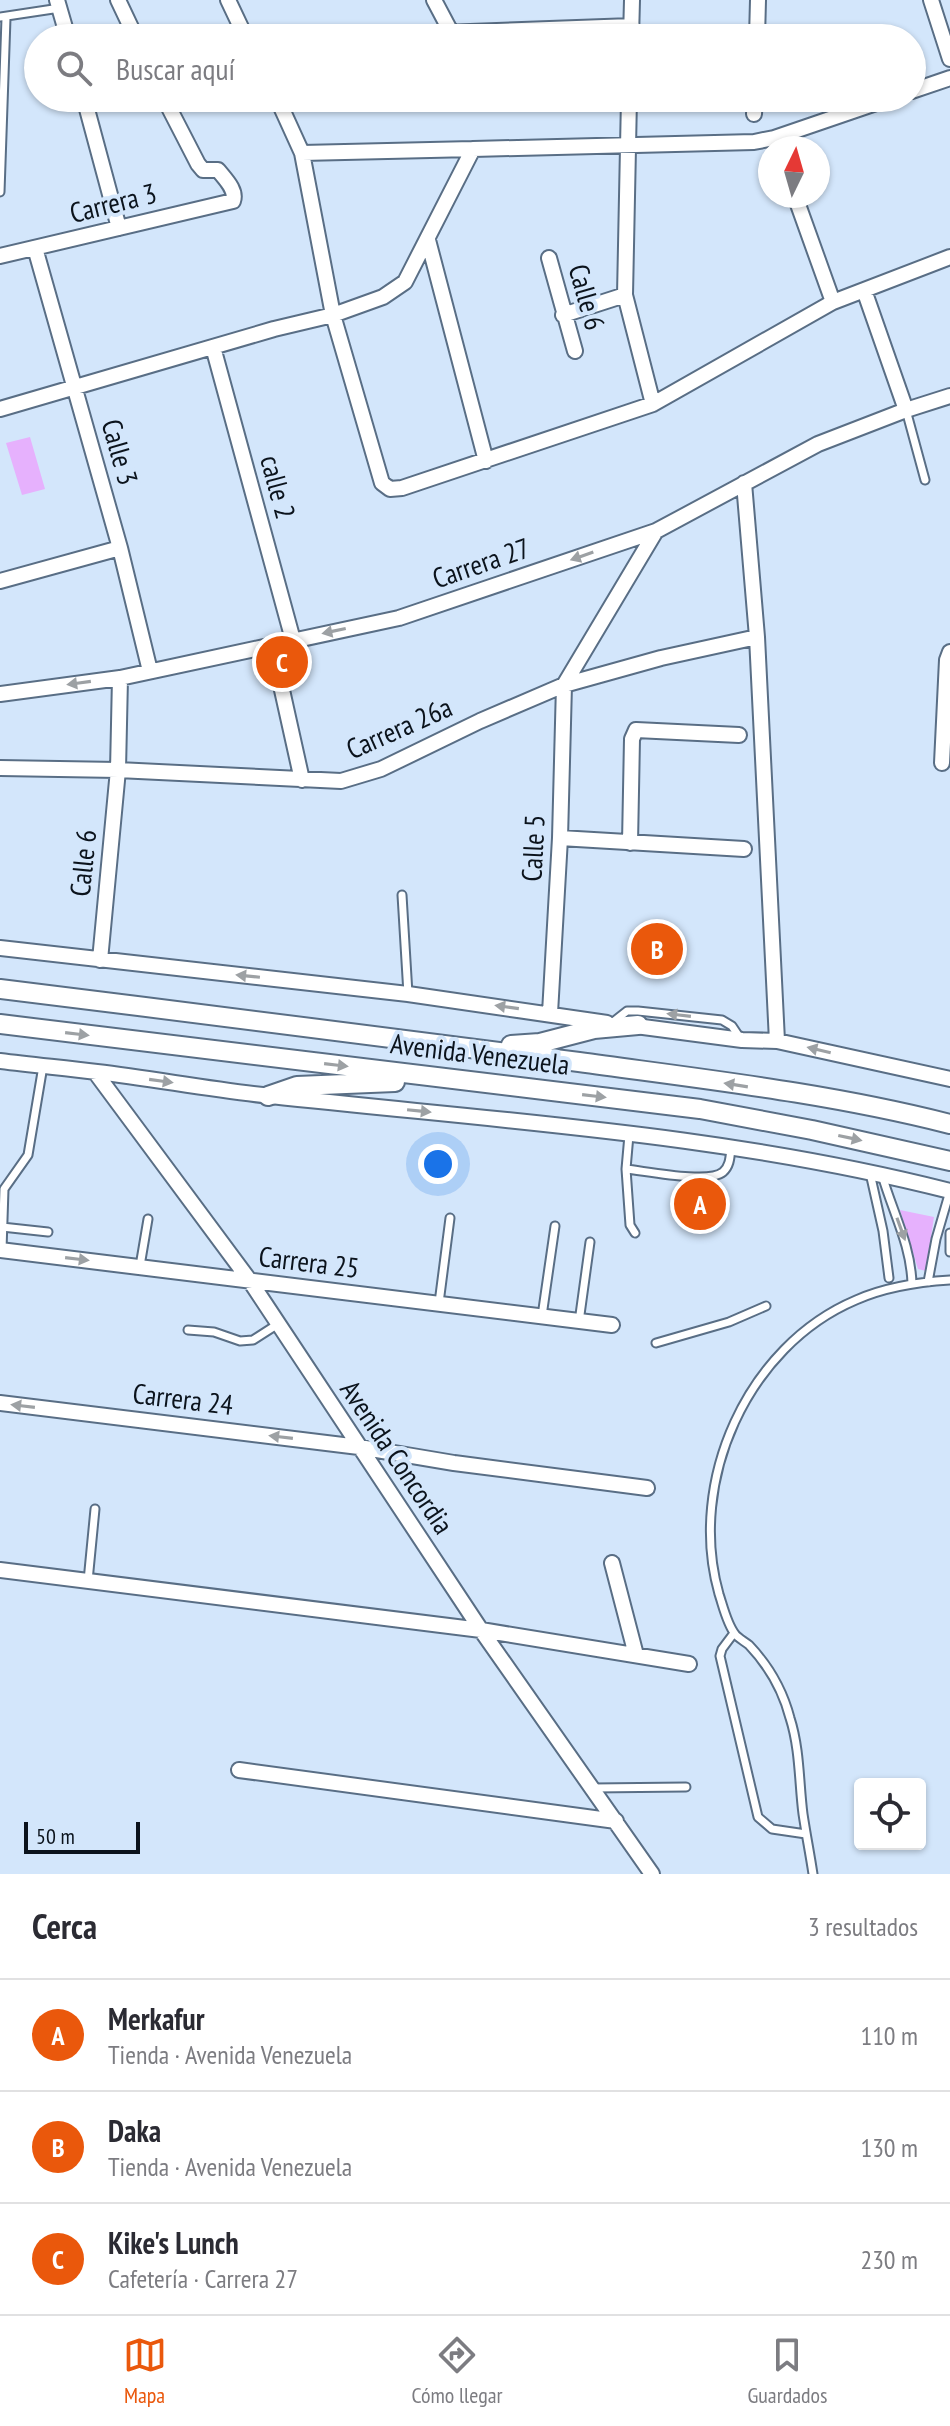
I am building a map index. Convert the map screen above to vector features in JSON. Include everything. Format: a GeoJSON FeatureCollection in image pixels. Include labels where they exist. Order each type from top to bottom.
{"type":"FeatureCollection","features":[{"type":"Feature","properties":{"kind":"street"},"geometry":{"type":"LineString","coordinates":[[118,0],[129,24]]}},
{"type":"Feature","properties":{"kind":"street"},"geometry":{"type":"LineString","coordinates":[[228,0],[239,24]]}},
{"type":"Feature","properties":{"kind":"street"},"geometry":{"type":"LineString","coordinates":[[434,0],[447,24]]}},
{"type":"Feature","properties":{"kind":"street"},"geometry":{"type":"LineString","coordinates":[[631,24],[632,0]]}},
{"type":"Feature","properties":{"kind":"street"},"geometry":{"type":"LineString","coordinates":[[757,24],[758,0]]}},
{"type":"Feature","properties":{"kind":"street"},"geometry":{"type":"LineString","coordinates":[[931,0],[950,59]]}},
{"type":"Feature","properties":{"kind":"street"},"geometry":{"type":"LineString","coordinates":[[59,4],[64,24]]}},
{"type":"Feature","properties":{"kind":"street"},"geometry":{"type":"LineString","coordinates":[[926,86],[950,78]]}},
{"type":"Feature","properties":{"kind":"street"},"geometry":{"type":"LineString","coordinates":[[88,112],[119,228]]}},
{"type":"Feature","properties":{"kind":"street","name":"Carrera 3"},"geometry":{"type":"LineString","coordinates":[[0,256],[233,201],[235,196],[218,170],[203,170],[198,164],[171,112]]}},
{"type":"Feature","properties":{"kind":"street"},"geometry":{"type":"LineString","coordinates":[[283,112],[302,153],[333,315],[382,483],[390,489],[486,461],[653,404],[833,302],[950,257]]}},
{"type":"Feature","properties":{"kind":"street"},"geometry":{"type":"LineString","coordinates":[[628,112],[625,295],[653,404]]}},
{"type":"Feature","properties":{"kind":"street"},"geometry":{"type":"LineString","coordinates":[[794,136],[855,112]]}},
{"type":"Feature","properties":{"kind":"street"},"geometry":{"type":"LineString","coordinates":[[302,153],[758,142]]}},
{"type":"Feature","properties":{"kind":"street"},"geometry":{"type":"LineString","coordinates":[[0,409],[274,329],[333,315],[383,297],[405,282],[473,149]]}},
{"type":"Feature","properties":{"kind":"street"},"geometry":{"type":"LineString","coordinates":[[799,208],[833,302]]}},
{"type":"Feature","properties":{"kind":"street"},"geometry":{"type":"LineString","coordinates":[[428,240],[486,461]]}},
{"type":"Feature","properties":{"kind":"street","name":"Calle 3"},"geometry":{"type":"LineString","coordinates":[[35,248],[120,548],[150,671]]}},
{"type":"Feature","properties":{"kind":"street","name":"Calle 6"},"geometry":{"type":"LineString","coordinates":[[549,258],[575,351]]}},
{"type":"Feature","properties":{"kind":"street"},"geometry":{"type":"LineString","coordinates":[[864,290],[906,410]]}},
{"type":"Feature","properties":{"kind":"street"},"geometry":{"type":"LineString","coordinates":[[563,315],[625,295]]}},
{"type":"Feature","properties":{"kind":"street","name":"calle 2"},"geometry":{"type":"LineString","coordinates":[[213,347],[293,640]]}},
{"type":"Feature","properties":{"kind":"street","name":"Carrera 27"},"geometry":{"type":"LineString","coordinates":[[0,694],[120,678],[399,618],[656,531],[818,444],[950,396]]}},
{"type":"Feature","properties":{"kind":"street"},"geometry":{"type":"LineString","coordinates":[[744,483],[757,637],[777,1041]]}},
{"type":"Feature","properties":{"kind":"street"},"geometry":{"type":"LineString","coordinates":[[564,685],[656,531]]}},
{"type":"Feature","properties":{"kind":"street"},"geometry":{"type":"LineString","coordinates":[[0,581],[120,548]]}},
{"type":"Feature","properties":{"kind":"street","name":"Carrera 26a"},"geometry":{"type":"LineString","coordinates":[[0,768],[118,770],[341,781],[381,769],[564,685],[661,658],[757,637]]}},
{"type":"Feature","properties":{"kind":"street"},"geometry":{"type":"LineString","coordinates":[[272,645],[302,780]]}},
{"type":"Feature","properties":{"kind":"street"},"geometry":{"type":"LineString","coordinates":[[942,763],[947,660],[950,652]]}},
{"type":"Feature","properties":{"kind":"street","name":"Calle 6"},"geometry":{"type":"LineString","coordinates":[[100,960],[118,770],[120,678]]}},
{"type":"Feature","properties":{"kind":"street","name":"Calle 5"},"geometry":{"type":"LineString","coordinates":[[550,1013],[560,838],[564,685]]}},
{"type":"Feature","properties":{"kind":"street"},"geometry":{"type":"LineString","coordinates":[[630,843],[632,739],[636,730],[739,735]]}},
{"type":"Feature","properties":{"kind":"street"},"geometry":{"type":"LineString","coordinates":[[560,838],[744,849]]}},
{"type":"Feature","properties":{"kind":"street","name":"Avenida Venezuela"},"geometry":{"type":"LineString","coordinates":[[0,948],[408,994],[742,1040],[777,1041],[950,1079]]}},
{"type":"Feature","properties":{"kind":"street","name":"Avenida Venezuela"},"geometry":{"type":"LineString","coordinates":[[0,989],[728,1083],[950,1124]]}},
{"type":"Feature","properties":{"kind":"street","name":"Avenida Venezuela"},"geometry":{"type":"LineString","coordinates":[[0,1024],[700,1109],[950,1161]]}},
{"type":"Feature","properties":{"kind":"street"},"geometry":{"type":"LineString","coordinates":[[470,1048],[540,1043],[594,1029],[638,1025]]}},
{"type":"Feature","properties":{"kind":"street"},"geometry":{"type":"LineString","coordinates":[[0,1061],[268,1096],[629,1132],[732,1147],[950,1191]]}},
{"type":"Feature","properties":{"kind":"street","name":"Avenida Concordia"},"geometry":{"type":"LineString","coordinates":[[95,1072],[250,1281],[481,1630],[651,1873]]}},
{"type":"Feature","properties":{"kind":"street"},"geometry":{"type":"LineString","coordinates":[[268,1096],[297,1086],[440,1078]]}},
{"type":"Feature","properties":{"kind":"street","name":"Carrera 25"},"geometry":{"type":"LineString","coordinates":[[1,1250],[612,1325]]}},
{"type":"Feature","properties":{"kind":"street","name":"Carrera 24"},"geometry":{"type":"LineString","coordinates":[[0,1403],[359,1447],[454,1463],[647,1488]]}},
{"type":"Feature","properties":{"kind":"street"},"geometry":{"type":"LineString","coordinates":[[612,1563],[636,1655]]}},
{"type":"Feature","properties":{"kind":"street"},"geometry":{"type":"LineString","coordinates":[[0,1570],[481,1630],[689,1664]]}},
{"type":"Feature","properties":{"kind":"street"},"geometry":{"type":"LineString","coordinates":[[239,1770],[616,1821]]}},
{"type":"Feature","properties":{"kind":"lane"},"geometry":{"type":"LineString","coordinates":[[0,192],[3,18],[59,4]]}},
{"type":"Feature","properties":{"kind":"lane"},"geometry":{"type":"LineString","coordinates":[[906,410],[925,480]]}},
{"type":"Feature","properties":{"kind":"lane"},"geometry":{"type":"LineString","coordinates":[[402,895],[408,994]]}},
{"type":"Feature","properties":{"kind":"lane"},"geometry":{"type":"LineString","coordinates":[[611,1024],[627,1011],[722,1020],[732,1026],[742,1040]]}},
{"type":"Feature","properties":{"kind":"lane"},"geometry":{"type":"LineString","coordinates":[[1,1250],[4,1189],[28,1155],[43,1066]]}},
{"type":"Feature","properties":{"kind":"lane"},"geometry":{"type":"LineString","coordinates":[[629,1132],[626,1169],[630,1225],[635,1233]]}},
{"type":"Feature","properties":{"kind":"lane"},"geometry":{"type":"LineString","coordinates":[[626,1169],[709,1179],[722,1173],[729,1164],[732,1147]]}},
{"type":"Feature","properties":{"kind":"lane"},"geometry":{"type":"LineString","coordinates":[[876,1174],[889,1278]]}},
{"type":"Feature","properties":{"kind":"lane"},"geometry":{"type":"LineString","coordinates":[[876,1174],[908,1248],[912,1284]]}},
{"type":"Feature","properties":{"kind":"lane"},"geometry":{"type":"LineString","coordinates":[[928,1282],[950,1191]]}},
{"type":"Feature","properties":{"kind":"lane"},"geometry":{"type":"LineString","coordinates":[[439,1303],[450,1218]]}},
{"type":"Feature","properties":{"kind":"lane"},"geometry":{"type":"LineString","coordinates":[[140,1266],[148,1219]]}},
{"type":"Feature","properties":{"kind":"lane"},"geometry":{"type":"LineString","coordinates":[[542,1316],[555,1226]]}},
{"type":"Feature","properties":{"kind":"lane"},"geometry":{"type":"LineString","coordinates":[[2,1227],[48,1232]]}},
{"type":"Feature","properties":{"kind":"lane"},"geometry":{"type":"LineString","coordinates":[[950,1233],[950,1252]]}},
{"type":"Feature","properties":{"kind":"lane"},"geometry":{"type":"LineString","coordinates":[[579,1322],[590,1242]]}},
{"type":"Feature","properties":{"kind":"lane"},"geometry":{"type":"LineString","coordinates":[[813,1874],[795,1738],[785,1702],[759,1657],[734,1633],[714,1570],[712,1512],[722,1455],[753,1388],[784,1351],[824,1318],[855,1300],[878,1292],[950,1280]]}},
{"type":"Feature","properties":{"kind":"lane"},"geometry":{"type":"LineString","coordinates":[[656,1343],[729,1322],[766,1306]]}},
{"type":"Feature","properties":{"kind":"lane"},"geometry":{"type":"LineString","coordinates":[[188,1330],[214,1332],[240,1341],[253,1340],[278,1324]]}},
{"type":"Feature","properties":{"kind":"lane"},"geometry":{"type":"LineString","coordinates":[[88,1581],[95,1509]]}},
{"type":"Feature","properties":{"kind":"lane"},"geometry":{"type":"LineString","coordinates":[[734,1633],[720,1656],[758,1817],[772,1829],[806,1834]]}},
{"type":"Feature","properties":{"kind":"lane"},"geometry":{"type":"LineString","coordinates":[[593,1788],[686,1787]]}},
{"type":"Feature","properties":{"kind":"shaded area"},"geometry":{"type":"Polygon","coordinates":[[[30,437],[45,489],[22,495],[6,443],[30,437]]]}},
{"type":"Feature","properties":{"kind":"shaded area"},"geometry":{"type":"Polygon","coordinates":[[[900,1210],[934,1217],[926,1271],[918,1269],[900,1210]]]}},
{"type":"Feature","properties":{"kind":"place","name":"Kike's Lunch"},"geometry":{"type":"Point","coordinates":[282,662]}},
{"type":"Feature","properties":{"kind":"place","name":"Daka"},"geometry":{"type":"Point","coordinates":[657,949]}},
{"type":"Feature","properties":{"kind":"place","name":"Merkafur"},"geometry":{"type":"Point","coordinates":[700,1204]}}]}
